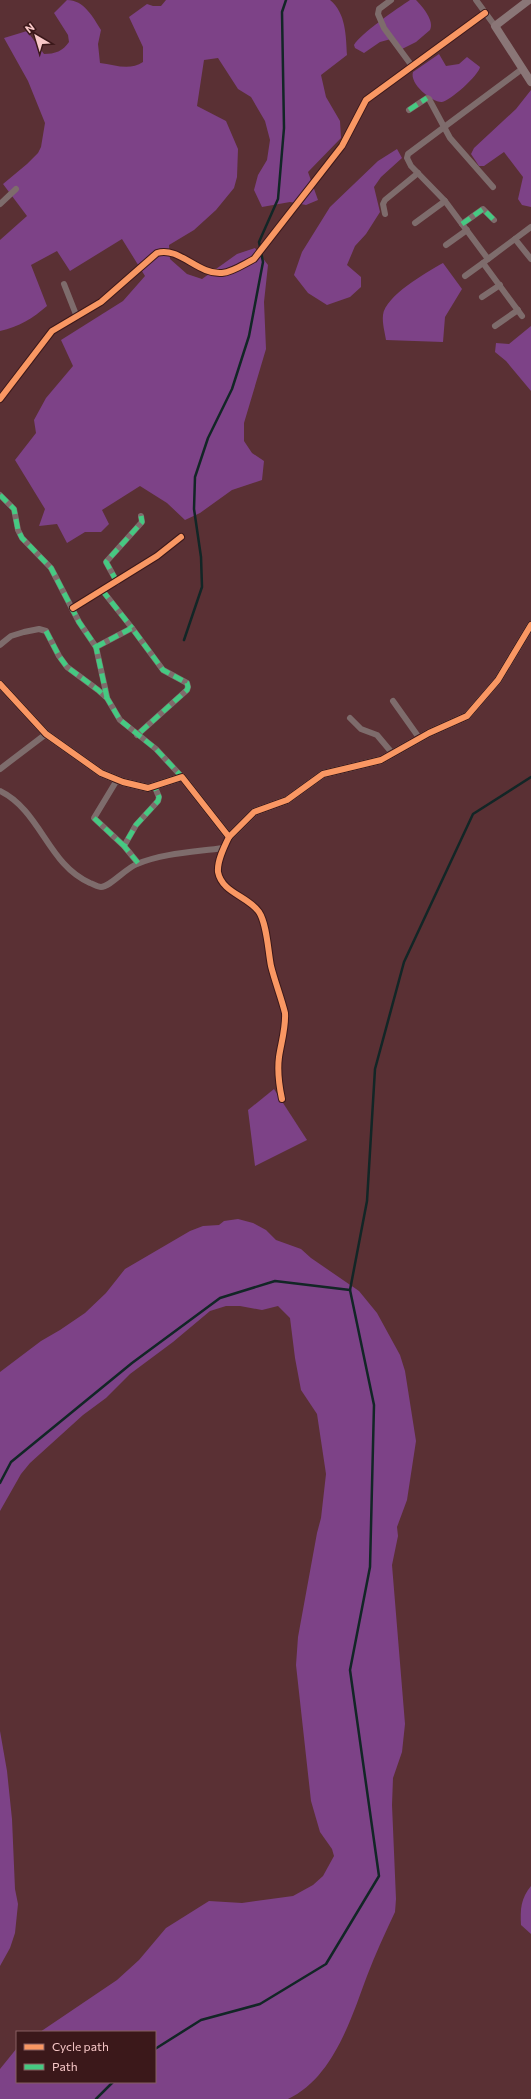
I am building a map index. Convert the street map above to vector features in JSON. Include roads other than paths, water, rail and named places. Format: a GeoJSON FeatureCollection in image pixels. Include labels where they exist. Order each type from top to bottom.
{"type":"FeatureCollection","features":[{"type":"Feature","properties":{"kind":"street"},"geometry":{"type":"LineString","coordinates":[[391,0],[379,9],[379,18],[412,66]]}},
{"type":"Feature","properties":{"kind":"street"},"geometry":{"type":"LineString","coordinates":[[476,0],[495,26],[531,82]]}},
{"type":"Feature","properties":{"kind":"street"},"geometry":{"type":"LineString","coordinates":[[495,26],[529,0]]}},
{"type":"Feature","properties":{"kind":"street"},"geometry":{"type":"LineString","coordinates":[[0,399],[46,338],[60,326],[101,302],[157,253],[163,251],[180,256],[202,270],[222,273],[254,259],[342,146],[366,100],[485,13]]}},
{"type":"Feature","properties":{"kind":"street"},"geometry":{"type":"LineString","coordinates":[[495,326],[520,313],[500,285],[467,230],[445,201],[408,161],[407,156],[443,127],[461,116],[522,69]]}},
{"type":"Feature","properties":{"kind":"street"},"geometry":{"type":"LineString","coordinates":[[409,110],[428,98],[443,127],[493,187]]}},
{"type":"Feature","properties":{"kind":"street"},"geometry":{"type":"LineString","coordinates":[[385,214],[383,204],[385,200],[418,172]]}},
{"type":"Feature","properties":{"kind":"street"},"geometry":{"type":"LineString","coordinates":[[0,204],[16,189]]}},
{"type":"Feature","properties":{"kind":"street"},"geometry":{"type":"LineString","coordinates":[[415,222],[445,201]]}},
{"type":"Feature","properties":{"kind":"street"},"geometry":{"type":"LineString","coordinates":[[462,224],[483,208],[494,220]]}},
{"type":"Feature","properties":{"kind":"street"},"geometry":{"type":"LineString","coordinates":[[465,276],[531,227]]}},
{"type":"Feature","properties":{"kind":"street"},"geometry":{"type":"LineString","coordinates":[[446,246],[467,230]]}},
{"type":"Feature","properties":{"kind":"street"},"geometry":{"type":"LineString","coordinates":[[515,239],[531,259]]}},
{"type":"Feature","properties":{"kind":"street"},"geometry":{"type":"LineString","coordinates":[[64,284],[76,317]]}},
{"type":"Feature","properties":{"kind":"street"},"geometry":{"type":"LineString","coordinates":[[482,297],[500,285]]}},
{"type":"Feature","properties":{"kind":"street"},"geometry":{"type":"LineString","coordinates":[[0,495],[14,509],[22,538],[51,568],[96,647],[107,698],[120,720],[156,749],[182,777],[229,837]]}},
{"type":"Feature","properties":{"kind":"street"},"geometry":{"type":"LineString","coordinates":[[117,582],[106,562],[142,522],[141,516]]}},
{"type":"Feature","properties":{"kind":"street"},"geometry":{"type":"LineString","coordinates":[[73,608],[117,582],[164,551],[181,537]]}},
{"type":"Feature","properties":{"kind":"street"},"geometry":{"type":"LineString","coordinates":[[102,590],[163,670],[187,683],[188,687],[183,694],[137,735]]}},
{"type":"Feature","properties":{"kind":"street"},"geometry":{"type":"LineString","coordinates":[[282,1098],[278,1080],[278,1059],[285,1013],[272,966],[261,916],[254,907],[226,887],[221,879],[218,866],[223,848],[229,837],[254,812],[287,800],[323,774],[370,763],[393,754],[461,719],[473,710],[498,680],[531,625]]}},
{"type":"Feature","properties":{"kind":"street"},"geometry":{"type":"LineString","coordinates":[[96,647],[132,628]]}},
{"type":"Feature","properties":{"kind":"street"},"geometry":{"type":"LineString","coordinates":[[0,645],[11,636],[24,632],[39,629],[46,632],[59,656],[67,667],[107,698]]}},
{"type":"Feature","properties":{"kind":"street"},"geometry":{"type":"LineString","coordinates":[[0,685],[46,734],[95,769],[117,780],[139,787],[148,788],[182,777]]}},
{"type":"Feature","properties":{"kind":"street"},"geometry":{"type":"LineString","coordinates":[[393,701],[420,739]]}},
{"type":"Feature","properties":{"kind":"street"},"geometry":{"type":"LineString","coordinates":[[350,718],[361,729],[378,735],[393,754]]}},
{"type":"Feature","properties":{"kind":"street"},"geometry":{"type":"LineString","coordinates":[[0,769],[46,734]]}},
{"type":"Feature","properties":{"kind":"street"},"geometry":{"type":"LineString","coordinates":[[117,780],[94,818],[124,846],[138,863]]}},
{"type":"Feature","properties":{"kind":"street"},"geometry":{"type":"LineString","coordinates":[[124,846],[136,825],[158,801],[159,797],[154,785]]}},
{"type":"Feature","properties":{"kind":"street"},"geometry":{"type":"LineString","coordinates":[[0,791],[14,800],[34,821],[66,868],[81,879],[101,887],[107,885],[126,869],[138,863],[157,858],[223,848]]}},
{"type":"Feature","properties":{"kind":"waterway"},"geometry":{"type":"LineString","coordinates":[[184,640],[202,587],[201,557],[194,509],[195,477],[208,438],[232,389],[249,336],[263,262],[259,242],[278,199],[284,128],[282,12],[286,0]]}},
{"type":"Feature","properties":{"kind":"waterway"},"geometry":{"type":"LineString","coordinates":[[156,2048],[201,2020],[260,2004],[326,1964],[379,1876],[350,1670],[370,1567],[374,1405],[350,1290],[367,1201],[375,1069],[404,962],[473,814],[531,777]]}},
{"type":"Feature","properties":{"kind":"waterway"},"geometry":{"type":"LineString","coordinates":[[0,1483],[11,1462],[132,1363],[220,1298],[275,1281],[350,1290]]}},
{"type":"Feature","properties":{"kind":"waterway"},"geometry":{"type":"LineString","coordinates":[[96,2099],[112,2083]]}}]}
